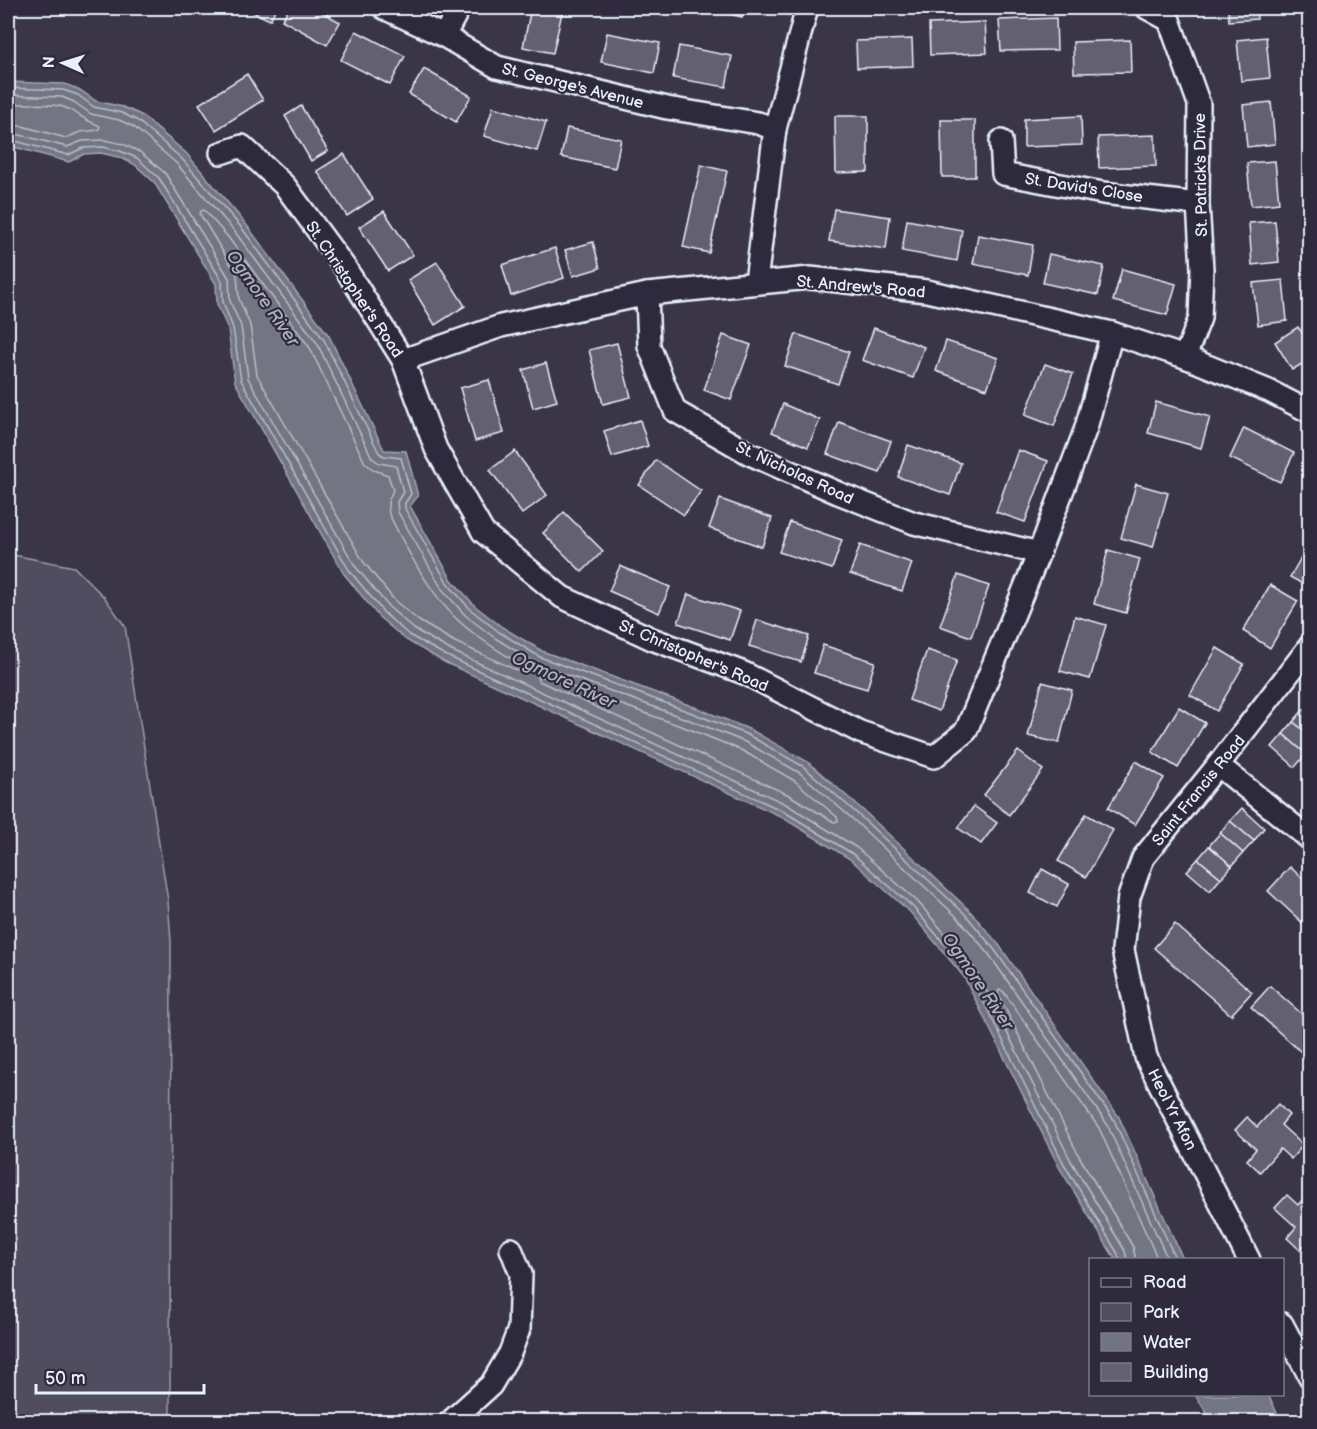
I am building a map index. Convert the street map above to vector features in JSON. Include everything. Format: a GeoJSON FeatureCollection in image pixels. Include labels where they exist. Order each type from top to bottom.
{"type":"FeatureCollection","features":[{"type":"Feature","properties":{"kind":"street","name":"St. George's Avenue"},"geometry":{"type":"LineString","coordinates":[[384,8],[444,36],[497,67],[667,108],[758,123],[775,129]]}},
{"type":"Feature","properties":{"kind":"street"},"geometry":{"type":"LineString","coordinates":[[444,36],[459,8]]}},
{"type":"Feature","properties":{"kind":"street"},"geometry":{"type":"LineString","coordinates":[[756,282],[775,129],[807,8]]}},
{"type":"Feature","properties":{"kind":"street","name":"St. Patrick's Drive"},"geometry":{"type":"LineString","coordinates":[[1146,8],[1169,20],[1198,104],[1198,204],[1202,269],[1200,318],[1185,357]]}},
{"type":"Feature","properties":{"kind":"street","name":"St. David's Close"},"geometry":{"type":"LineString","coordinates":[[1001,141],[1003,174],[1103,193],[1198,204]]}},
{"type":"Feature","properties":{"kind":"street","name":"St. Christopher's Road"},"geometry":{"type":"LineString","coordinates":[[222,153],[242,146],[285,186],[346,269],[403,360],[436,449],[483,532],[562,597],[652,639],[744,673],[860,732],[934,757],[966,731],[1039,553],[1086,428],[1112,333]]}},
{"type":"Feature","properties":{"kind":"street","name":"St. Andrew's Road"},"geometry":{"type":"LineString","coordinates":[[403,360],[501,326],[647,294],[810,278],[927,291],[1112,333],[1185,357],[1269,391],[1310,412]]}},
{"type":"Feature","properties":{"kind":"street","name":"St. Nicholas Road"},"geometry":{"type":"LineString","coordinates":[[647,294],[649,346],[675,411],[750,454],[838,494],[914,523],[1039,553]]}},
{"type":"Feature","properties":{"kind":"street","name":"Saint Francis Road"},"geometry":{"type":"LineString","coordinates":[[1123,950],[1129,897],[1143,858],[1310,646]]}},
{"type":"Feature","properties":{"kind":"street"},"geometry":{"type":"LineString","coordinates":[[1218,765],[1310,839]]}},
{"type":"Feature","properties":{"kind":"street","name":"Heol Yr Afon"},"geometry":{"type":"LineString","coordinates":[[1123,950],[1146,1057],[1249,1258]]}},
{"type":"Feature","properties":{"kind":"street"},"geometry":{"type":"LineString","coordinates":[[450,1422],[491,1385],[510,1353],[519,1329],[521,1274],[511,1249]]}},
{"type":"Feature","properties":{"kind":"street"},"geometry":{"type":"LineString","coordinates":[[1284,1328],[1310,1377]]}},
{"type":"Feature","properties":{"kind":"green space"},"geometry":{"type":"Polygon","coordinates":[[[8,554],[74,567],[105,598],[125,626],[168,901],[171,941],[170,1421],[8,1421],[8,554]]]}},
{"type":"Feature","properties":{"kind":"water","name":"Ogmore River"},"geometry":{"type":"Polygon","coordinates":[[[8,82],[65,84],[80,90],[96,101],[123,107],[141,115],[186,153],[245,223],[329,336],[384,450],[406,451],[418,496],[410,506],[452,580],[475,606],[502,627],[542,651],[751,730],[808,762],[865,812],[969,910],[999,945],[1119,1117],[1183,1258],[1114,1258],[1059,1167],[964,977],[910,912],[850,859],[780,816],[444,662],[406,640],[379,617],[344,574],[235,382],[228,329],[217,304],[216,284],[154,182],[134,164],[101,153],[84,154],[69,162],[18,148],[8,148],[8,82]]]}},
{"type":"Feature","properties":{"kind":"water"},"geometry":{"type":"Polygon","coordinates":[[[1196,1396],[1268,1396],[1281,1421],[1212,1421],[1196,1396]]]}},
{"type":"Feature","properties":{"kind":"building"},"geometry":{"type":"Polygon","coordinates":[[[244,8],[276,8],[270,20],[244,8]]]}},
{"type":"Feature","properties":{"kind":"building"},"geometry":{"type":"Polygon","coordinates":[[[289,8],[314,8],[340,22],[327,45],[282,20],[289,8]]]}},
{"type":"Feature","properties":{"kind":"building"},"geometry":{"type":"Polygon","coordinates":[[[531,8],[563,8],[553,53],[523,47],[531,8]]]}},
{"type":"Feature","properties":{"kind":"building"},"geometry":{"type":"Polygon","coordinates":[[[711,8],[744,8],[742,17],[711,10],[711,8]]]}},
{"type":"Feature","properties":{"kind":"building"},"geometry":{"type":"Polygon","coordinates":[[[1228,8],[1256,8],[1257,19],[1229,21],[1228,8]]]}},
{"type":"Feature","properties":{"kind":"building"},"geometry":{"type":"Polygon","coordinates":[[[1056,18],[1057,50],[1001,51],[999,20],[1056,18]]]}},
{"type":"Feature","properties":{"kind":"building"},"geometry":{"type":"Polygon","coordinates":[[[985,22],[987,53],[930,55],[929,24],[985,22]]]}},
{"type":"Feature","properties":{"kind":"building"},"geometry":{"type":"Polygon","coordinates":[[[356,31],[405,56],[390,85],[341,60],[356,31]]]}},
{"type":"Feature","properties":{"kind":"building"},"geometry":{"type":"Polygon","coordinates":[[[607,33],[660,43],[654,73],[601,62],[607,33]]]}},
{"type":"Feature","properties":{"kind":"building"},"geometry":{"type":"Polygon","coordinates":[[[1266,37],[1270,78],[1241,81],[1237,40],[1266,37]]]}},
{"type":"Feature","properties":{"kind":"building"},"geometry":{"type":"Polygon","coordinates":[[[912,39],[913,66],[857,68],[856,41],[912,39]]]}},
{"type":"Feature","properties":{"kind":"building"},"geometry":{"type":"Polygon","coordinates":[[[1130,40],[1131,72],[1074,73],[1073,42],[1130,40]]]}},
{"type":"Feature","properties":{"kind":"building"},"geometry":{"type":"Polygon","coordinates":[[[679,46],[732,56],[726,87],[673,78],[679,46]]]}},
{"type":"Feature","properties":{"kind":"building"},"geometry":{"type":"Polygon","coordinates":[[[424,69],[471,96],[456,122],[409,94],[424,69]]]}},
{"type":"Feature","properties":{"kind":"building"},"geometry":{"type":"Polygon","coordinates":[[[247,74],[263,100],[216,130],[199,104],[247,74]]]}},
{"type":"Feature","properties":{"kind":"building"},"geometry":{"type":"Polygon","coordinates":[[[1271,102],[1275,144],[1247,147],[1243,105],[1271,102]]]}},
{"type":"Feature","properties":{"kind":"building"},"geometry":{"type":"Polygon","coordinates":[[[301,106],[328,151],[311,161],[285,116],[301,106]]]}},
{"type":"Feature","properties":{"kind":"building"},"geometry":{"type":"Polygon","coordinates":[[[493,107],[546,122],[537,151],[484,136],[493,107]]]}},
{"type":"Feature","properties":{"kind":"building"},"geometry":{"type":"Polygon","coordinates":[[[835,116],[868,116],[868,172],[836,173],[835,116]]]}},
{"type":"Feature","properties":{"kind":"building"},"geometry":{"type":"Polygon","coordinates":[[[1081,116],[1082,145],[1024,147],[1024,119],[1081,116]]]}},
{"type":"Feature","properties":{"kind":"building"},"geometry":{"type":"Polygon","coordinates":[[[941,120],[975,120],[975,177],[942,177],[941,120]]]}},
{"type":"Feature","properties":{"kind":"building"},"geometry":{"type":"Polygon","coordinates":[[[567,128],[621,139],[615,168],[561,157],[567,128]]]}},
{"type":"Feature","properties":{"kind":"building"},"geometry":{"type":"Polygon","coordinates":[[[1155,135],[1156,166],[1099,168],[1098,137],[1155,135]]]}},
{"type":"Feature","properties":{"kind":"building"},"geometry":{"type":"Polygon","coordinates":[[[344,154],[373,199],[347,216],[317,171],[344,154]]]}},
{"type":"Feature","properties":{"kind":"building"},"geometry":{"type":"Polygon","coordinates":[[[1275,161],[1279,203],[1251,206],[1247,163],[1275,161]]]}},
{"type":"Feature","properties":{"kind":"building"},"geometry":{"type":"Polygon","coordinates":[[[701,165],[727,171],[709,253],[683,247],[701,165]]]}},
{"type":"Feature","properties":{"kind":"building"},"geometry":{"type":"Polygon","coordinates":[[[834,209],[890,217],[886,249],[829,241],[834,209]]]}},
{"type":"Feature","properties":{"kind":"building"},"geometry":{"type":"Polygon","coordinates":[[[384,211],[413,255],[388,271],[359,227],[384,211]]]}},
{"type":"Feature","properties":{"kind":"building"},"geometry":{"type":"Polygon","coordinates":[[[907,220],[962,230],[957,261],[902,251],[907,220]]]}},
{"type":"Feature","properties":{"kind":"building"},"geometry":{"type":"Polygon","coordinates":[[[1275,221],[1279,262],[1252,265],[1249,223],[1275,221]]]}},
{"type":"Feature","properties":{"kind":"building"},"geometry":{"type":"Polygon","coordinates":[[[978,235],[1033,245],[1028,275],[973,264],[978,235]]]}},
{"type":"Feature","properties":{"kind":"building"},"geometry":{"type":"Polygon","coordinates":[[[593,242],[600,268],[573,276],[565,250],[593,242]]]}},
{"type":"Feature","properties":{"kind":"building"},"geometry":{"type":"Polygon","coordinates":[[[555,248],[564,278],[511,296],[502,265],[555,248]]]}},
{"type":"Feature","properties":{"kind":"building"},"geometry":{"type":"Polygon","coordinates":[[[1049,254],[1104,266],[1098,295],[1043,283],[1049,254]]]}},
{"type":"Feature","properties":{"kind":"building"},"geometry":{"type":"Polygon","coordinates":[[[437,262],[465,306],[435,325],[408,280],[437,262]]]}},
{"type":"Feature","properties":{"kind":"building"},"geometry":{"type":"Polygon","coordinates":[[[1122,269],[1176,284],[1167,315],[1113,301],[1122,269]]]}},
{"type":"Feature","properties":{"kind":"building"},"geometry":{"type":"Polygon","coordinates":[[[1283,280],[1287,321],[1258,325],[1253,283],[1283,280]]]}},
{"type":"Feature","properties":{"kind":"building"},"geometry":{"type":"Polygon","coordinates":[[[1298,327],[1310,344],[1310,359],[1292,370],[1275,342],[1298,327]]]}},
{"type":"Feature","properties":{"kind":"building"},"geometry":{"type":"Polygon","coordinates":[[[874,328],[924,347],[913,378],[862,360],[874,328]]]}},
{"type":"Feature","properties":{"kind":"building"},"geometry":{"type":"Polygon","coordinates":[[[796,334],[849,352],[838,384],[785,366],[796,334]]]}},
{"type":"Feature","properties":{"kind":"building"},"geometry":{"type":"Polygon","coordinates":[[[723,335],[751,345],[731,400],[704,390],[723,335]]]}},
{"type":"Feature","properties":{"kind":"building"},"geometry":{"type":"Polygon","coordinates":[[[946,341],[998,358],[987,389],[936,371],[946,341]]]}},
{"type":"Feature","properties":{"kind":"building"},"geometry":{"type":"Polygon","coordinates":[[[617,343],[631,397],[603,404],[589,350],[617,343]]]}},
{"type":"Feature","properties":{"kind":"building"},"geometry":{"type":"Polygon","coordinates":[[[546,363],[557,401],[533,408],[523,370],[546,363]]]}},
{"type":"Feature","properties":{"kind":"building"},"geometry":{"type":"Polygon","coordinates":[[[1045,364],[1073,374],[1054,426],[1025,415],[1045,364]]]}},
{"type":"Feature","properties":{"kind":"building"},"geometry":{"type":"Polygon","coordinates":[[[489,380],[504,433],[475,441],[460,388],[489,380]]]}},
{"type":"Feature","properties":{"kind":"building"},"geometry":{"type":"Polygon","coordinates":[[[1156,402],[1210,417],[1201,448],[1148,433],[1156,402]]]}},
{"type":"Feature","properties":{"kind":"building"},"geometry":{"type":"Polygon","coordinates":[[[783,404],[820,420],[808,447],[772,432],[783,404]]]}},
{"type":"Feature","properties":{"kind":"building"},"geometry":{"type":"Polygon","coordinates":[[[640,420],[648,446],[612,457],[604,431],[640,420]]]}},
{"type":"Feature","properties":{"kind":"building"},"geometry":{"type":"Polygon","coordinates":[[[839,422],[891,441],[880,473],[827,454],[839,422]]]}},
{"type":"Feature","properties":{"kind":"building"},"geometry":{"type":"Polygon","coordinates":[[[1244,428],[1294,453],[1280,482],[1230,458],[1244,428]]]}},
{"type":"Feature","properties":{"kind":"building"},"geometry":{"type":"Polygon","coordinates":[[[908,445],[961,463],[950,495],[898,477],[908,445]]]}},
{"type":"Feature","properties":{"kind":"building"},"geometry":{"type":"Polygon","coordinates":[[[1018,450],[1048,461],[1025,522],[996,512],[1018,450]]]}},
{"type":"Feature","properties":{"kind":"building"},"geometry":{"type":"Polygon","coordinates":[[[515,451],[547,495],[522,514],[490,470],[515,451]]]}},
{"type":"Feature","properties":{"kind":"building"},"geometry":{"type":"Polygon","coordinates":[[[656,460],[701,491],[684,515],[639,485],[656,460]]]}},
{"type":"Feature","properties":{"kind":"building"},"geometry":{"type":"Polygon","coordinates":[[[1136,484],[1168,493],[1153,547],[1121,538],[1136,484]]]}},
{"type":"Feature","properties":{"kind":"building"},"geometry":{"type":"Polygon","coordinates":[[[720,499],[772,518],[762,547],[709,528],[720,499]]]}},
{"type":"Feature","properties":{"kind":"building"},"geometry":{"type":"Polygon","coordinates":[[[564,512],[603,551],[582,572],[543,533],[564,512]]]}},
{"type":"Feature","properties":{"kind":"building"},"geometry":{"type":"Polygon","coordinates":[[[790,522],[842,540],[832,569],[779,552],[790,522]]]}},
{"type":"Feature","properties":{"kind":"building"},"geometry":{"type":"Polygon","coordinates":[[[1310,542],[1310,588],[1290,577],[1310,542]]]}},
{"type":"Feature","properties":{"kind":"building"},"geometry":{"type":"Polygon","coordinates":[[[860,545],[912,563],[902,591],[850,574],[860,545]]]}},
{"type":"Feature","properties":{"kind":"building"},"geometry":{"type":"Polygon","coordinates":[[[1108,550],[1140,559],[1126,613],[1094,604],[1108,550]]]}},
{"type":"Feature","properties":{"kind":"building"},"geometry":{"type":"Polygon","coordinates":[[[620,566],[670,587],[659,613],[609,591],[620,566]]]}},
{"type":"Feature","properties":{"kind":"building"},"geometry":{"type":"Polygon","coordinates":[[[958,575],[989,586],[971,637],[940,626],[958,575]]]}},
{"type":"Feature","properties":{"kind":"building"},"geometry":{"type":"Polygon","coordinates":[[[1270,585],[1298,601],[1270,648],[1243,631],[1270,585]]]}},
{"type":"Feature","properties":{"kind":"building"},"geometry":{"type":"Polygon","coordinates":[[[688,594],[740,611],[730,640],[678,623],[688,594]]]}},
{"type":"Feature","properties":{"kind":"building"},"geometry":{"type":"Polygon","coordinates":[[[1075,616],[1106,625],[1090,679],[1060,671],[1075,616]]]}},
{"type":"Feature","properties":{"kind":"building"},"geometry":{"type":"Polygon","coordinates":[[[757,620],[809,636],[801,662],[749,646],[757,620]]]}},
{"type":"Feature","properties":{"kind":"building"},"geometry":{"type":"Polygon","coordinates":[[[823,645],[875,662],[867,689],[814,673],[823,645]]]}},
{"type":"Feature","properties":{"kind":"building"},"geometry":{"type":"Polygon","coordinates":[[[1217,648],[1244,664],[1217,711],[1190,695],[1217,648]]]}},
{"type":"Feature","properties":{"kind":"building"},"geometry":{"type":"Polygon","coordinates":[[[927,650],[957,660],[939,711],[909,700],[927,650]]]}},
{"type":"Feature","properties":{"kind":"building"},"geometry":{"type":"Polygon","coordinates":[[[1042,682],[1072,690],[1059,743],[1028,736],[1042,682]]]}},
{"type":"Feature","properties":{"kind":"building"},"geometry":{"type":"Polygon","coordinates":[[[1179,707],[1205,723],[1178,768],[1152,752],[1179,707]]]}},
{"type":"Feature","properties":{"kind":"building"},"geometry":{"type":"Polygon","coordinates":[[[1304,709],[1310,713],[1310,735],[1293,722],[1304,709]]]}},
{"type":"Feature","properties":{"kind":"building"},"geometry":{"type":"Polygon","coordinates":[[[1293,722],[1310,735],[1310,750],[1306,754],[1283,734],[1293,722]]]}},
{"type":"Feature","properties":{"kind":"building"},"geometry":{"type":"Polygon","coordinates":[[[1283,734],[1306,754],[1295,767],[1272,747],[1283,734]]]}},
{"type":"Feature","properties":{"kind":"building"},"geometry":{"type":"Polygon","coordinates":[[[1018,751],[1043,770],[1009,815],[984,795],[1018,751]]]}},
{"type":"Feature","properties":{"kind":"building"},"geometry":{"type":"Polygon","coordinates":[[[1136,761],[1164,778],[1135,825],[1108,808],[1136,761]]]}},
{"type":"Feature","properties":{"kind":"building"},"geometry":{"type":"Polygon","coordinates":[[[974,806],[997,823],[981,844],[958,828],[974,806]]]}},
{"type":"Feature","properties":{"kind":"building"},"geometry":{"type":"Polygon","coordinates":[[[1242,808],[1264,828],[1254,841],[1230,821],[1242,808]]]}},
{"type":"Feature","properties":{"kind":"building"},"geometry":{"type":"Polygon","coordinates":[[[1086,814],[1113,830],[1086,877],[1058,861],[1086,814]]]}},
{"type":"Feature","properties":{"kind":"building"},"geometry":{"type":"Polygon","coordinates":[[[1230,821],[1254,841],[1243,853],[1220,833],[1230,821]]]}},
{"type":"Feature","properties":{"kind":"building"},"geometry":{"type":"Polygon","coordinates":[[[1220,833],[1243,853],[1232,866],[1209,846],[1220,833]]]}},
{"type":"Feature","properties":{"kind":"building"},"geometry":{"type":"Polygon","coordinates":[[[1209,846],[1232,866],[1221,878],[1198,859],[1209,846]]]}},
{"type":"Feature","properties":{"kind":"building"},"geometry":{"type":"Polygon","coordinates":[[[1198,859],[1221,878],[1210,891],[1187,871],[1198,859]]]}},
{"type":"Feature","properties":{"kind":"building"},"geometry":{"type":"Polygon","coordinates":[[[1290,867],[1310,885],[1310,923],[1306,926],[1268,891],[1290,867]]]}},
{"type":"Feature","properties":{"kind":"building"},"geometry":{"type":"Polygon","coordinates":[[[1042,869],[1069,884],[1057,907],[1030,893],[1042,869]]]}},
{"type":"Feature","properties":{"kind":"building"},"geometry":{"type":"Polygon","coordinates":[[[1175,924],[1252,992],[1231,1015],[1154,948],[1175,924]]]}},
{"type":"Feature","properties":{"kind":"building"},"geometry":{"type":"Polygon","coordinates":[[[1270,986],[1310,1021],[1310,1060],[1251,1007],[1270,986]]]}},
{"type":"Feature","properties":{"kind":"building"},"geometry":{"type":"Polygon","coordinates":[[[1278,1104],[1289,1115],[1281,1125],[1303,1145],[1291,1159],[1280,1149],[1260,1172],[1247,1160],[1256,1149],[1235,1130],[1247,1117],[1257,1127],[1278,1104]]]}},
{"type":"Feature","properties":{"kind":"building"},"geometry":{"type":"Polygon","coordinates":[[[1310,1191],[1310,1239],[1300,1250],[1287,1238],[1296,1227],[1275,1208],[1287,1195],[1298,1205],[1310,1191]]]}}]}
